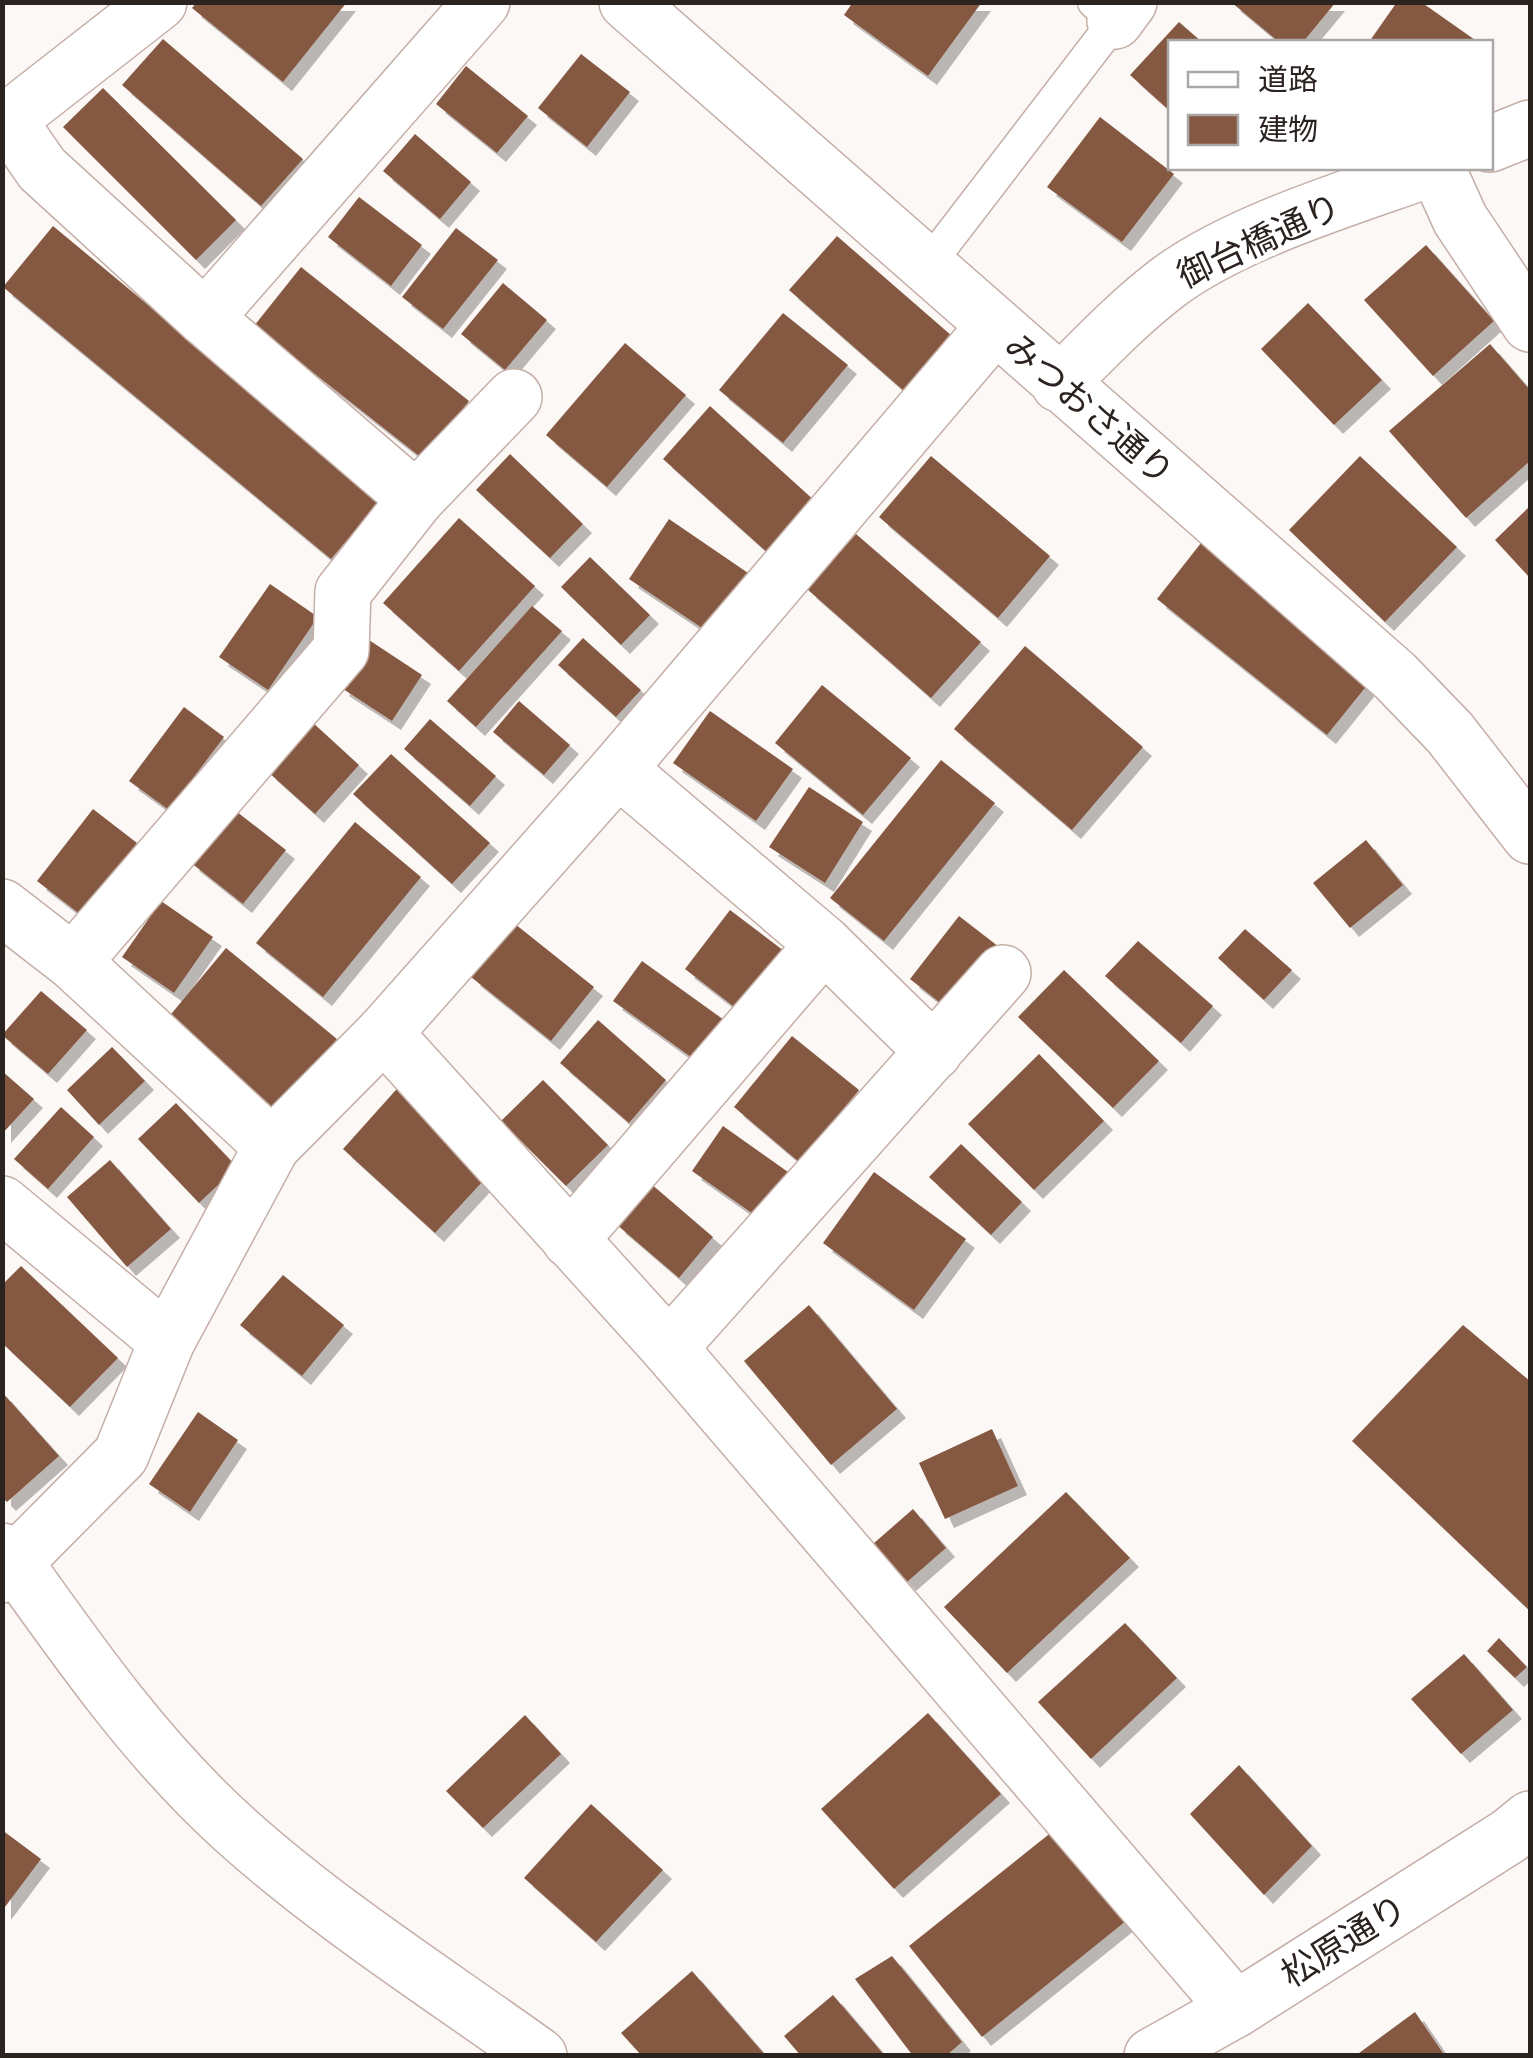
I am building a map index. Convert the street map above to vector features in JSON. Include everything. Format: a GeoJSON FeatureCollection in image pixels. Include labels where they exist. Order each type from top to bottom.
{"type":"FeatureCollection","features":[{"type":"Feature","properties":{"kind":"street"},"geometry":{"type":"LineString","coordinates":[[159,2],[5,120],[42,169],[205,318],[416,499]]}},
{"type":"Feature","properties":{"kind":"street"},"geometry":{"type":"LineString","coordinates":[[205,318],[482,2]]}},
{"type":"Feature","properties":{"kind":"street","name":"みつおさ通り"},"geometry":{"type":"LineString","coordinates":[[627,2],[1395,676],[1450,732],[1530,836]]}},
{"type":"Feature","properties":{"kind":"street"},"geometry":{"type":"LineString","coordinates":[[1493,143],[1530,128]]}},
{"type":"Feature","properties":{"kind":"street","name":"御台橋通り"},"geometry":{"type":"LineString","coordinates":[[1059,384],[1130,314],[1168,282],[1206,260],[1278,226],[1430,170]]}},
{"type":"Feature","properties":{"kind":"street"},"geometry":{"type":"LineString","coordinates":[[1436,170],[1460,220],[1530,324]]}},
{"type":"Feature","properties":{"kind":"street"},"geometry":{"type":"LineString","coordinates":[[539,2056],[326,1904],[230,1826],[171,1766],[7,1563],[121,1455],[167,1341],[272,1146],[384,1032],[618,769],[994,326]]}},
{"type":"Feature","properties":{"kind":"street"},"geometry":{"type":"LineString","coordinates":[[73,962],[341,650],[343,592],[416,499],[514,398]]}},
{"type":"Feature","properties":{"kind":"street"},"geometry":{"type":"LineString","coordinates":[[618,769],[824,944],[934,1052]]}},
{"type":"Feature","properties":{"kind":"street"},"geometry":{"type":"LineString","coordinates":[[2,907],[73,962],[272,1146]]}},
{"type":"Feature","properties":{"kind":"street"},"geometry":{"type":"LineString","coordinates":[[570,1240],[824,944]]}},
{"type":"Feature","properties":{"kind":"street"},"geometry":{"type":"LineString","coordinates":[[668,1348],[1004,973]]}},
{"type":"Feature","properties":{"kind":"street"},"geometry":{"type":"LineString","coordinates":[[384,1032],[668,1348],[1236,2009]]}},
{"type":"Feature","properties":{"kind":"street"},"geometry":{"type":"LineString","coordinates":[[2,1204],[167,1341]]}},
{"type":"Feature","properties":{"kind":"street","name":"松原通り"},"geometry":{"type":"LineString","coordinates":[[1152,2056],[1236,2009],[1530,1819]]}},
{"type":"Feature","properties":{"kind":"lane"},"geometry":{"type":"LineString","coordinates":[[927,266],[1112,9]]}},
{"type":"Feature","properties":{"kind":"building"},"geometry":{"type":"Polygon","coordinates":[[[197,2],[347,2],[283,82],[192,8],[197,2]]]}},
{"type":"Feature","properties":{"kind":"building"},"geometry":{"type":"Polygon","coordinates":[[[853,2],[982,2],[928,76],[844,15],[853,2]]]}},
{"type":"Feature","properties":{"kind":"building"},"geometry":{"type":"Polygon","coordinates":[[[1231,2],[1336,2],[1305,40],[1277,40],[1231,2]]]}},
{"type":"Feature","properties":{"kind":"building"},"geometry":{"type":"Polygon","coordinates":[[[1397,2],[1421,2],[1475,40],[1370,40],[1397,2]]]}},
{"type":"Feature","properties":{"kind":"building"},"geometry":{"type":"Polygon","coordinates":[[[1179,22],[1200,40],[1168,40],[1168,109],[1130,75],[1179,22]]]}},
{"type":"Feature","properties":{"kind":"building"},"geometry":{"type":"Polygon","coordinates":[[[163,39],[303,159],[261,206],[122,85],[163,39]]]}},
{"type":"Feature","properties":{"kind":"building"},"geometry":{"type":"Polygon","coordinates":[[[581,54],[630,92],[587,147],[538,108],[581,54]]]}},
{"type":"Feature","properties":{"kind":"building"},"geometry":{"type":"Polygon","coordinates":[[[466,66],[528,116],[497,153],[436,104],[466,66]]]}},
{"type":"Feature","properties":{"kind":"building"},"geometry":{"type":"Polygon","coordinates":[[[103,88],[236,220],[196,260],[63,127],[103,88]]]}},
{"type":"Feature","properties":{"kind":"building"},"geometry":{"type":"Polygon","coordinates":[[[1100,117],[1174,174],[1122,242],[1047,187],[1100,117]]]}},
{"type":"Feature","properties":{"kind":"building"},"geometry":{"type":"Polygon","coordinates":[[[415,134],[471,182],[440,219],[383,171],[415,134]]]}},
{"type":"Feature","properties":{"kind":"building"},"geometry":{"type":"Polygon","coordinates":[[[359,197],[422,245],[391,286],[328,237],[359,197]]]}},
{"type":"Feature","properties":{"kind":"building"},"geometry":{"type":"Polygon","coordinates":[[[53,226],[382,499],[331,559],[3,287],[53,226]]]}},
{"type":"Feature","properties":{"kind":"building"},"geometry":{"type":"Polygon","coordinates":[[[456,228],[498,260],[443,329],[402,297],[456,228]]]}},
{"type":"Feature","properties":{"kind":"building"},"geometry":{"type":"Polygon","coordinates":[[[837,236],[952,336],[904,391],[789,290],[837,236]]]}},
{"type":"Feature","properties":{"kind":"building"},"geometry":{"type":"Polygon","coordinates":[[[1426,245],[1494,321],[1433,376],[1364,300],[1426,245]]]}},
{"type":"Feature","properties":{"kind":"building"},"geometry":{"type":"Polygon","coordinates":[[[301,267],[469,401],[423,459],[254,326],[301,267]]]}},
{"type":"Feature","properties":{"kind":"building"},"geometry":{"type":"Polygon","coordinates":[[[503,283],[547,320],[505,370],[461,334],[503,283]]]}},
{"type":"Feature","properties":{"kind":"building"},"geometry":{"type":"Polygon","coordinates":[[[1308,303],[1382,380],[1334,425],[1261,349],[1308,303]]]}},
{"type":"Feature","properties":{"kind":"building"},"geometry":{"type":"Polygon","coordinates":[[[783,313],[848,365],[783,443],[719,390],[783,313]]]}},
{"type":"Feature","properties":{"kind":"building"},"geometry":{"type":"Polygon","coordinates":[[[625,343],[686,395],[607,487],[546,435],[625,343]]]}},
{"type":"Feature","properties":{"kind":"building"},"geometry":{"type":"Polygon","coordinates":[[[1490,344],[1530,390],[1530,461],[1466,518],[1389,431],[1490,344]]]}},
{"type":"Feature","properties":{"kind":"building"},"geometry":{"type":"Polygon","coordinates":[[[710,406],[816,502],[769,554],[663,459],[710,406]]]}},
{"type":"Feature","properties":{"kind":"building"},"geometry":{"type":"Polygon","coordinates":[[[510,454],[583,524],[550,558],[476,490],[510,454]]]}},
{"type":"Feature","properties":{"kind":"building"},"geometry":{"type":"Polygon","coordinates":[[[931,456],[1050,556],[998,618],[879,517],[931,456]]]}},
{"type":"Feature","properties":{"kind":"building"},"geometry":{"type":"Polygon","coordinates":[[[1360,456],[1457,547],[1385,622],[1289,530],[1360,456]]]}},
{"type":"Feature","properties":{"kind":"building"},"geometry":{"type":"Polygon","coordinates":[[[1530,506],[1530,578],[1495,540],[1530,506]]]}},
{"type":"Feature","properties":{"kind":"building"},"geometry":{"type":"Polygon","coordinates":[[[459,518],[535,586],[459,671],[383,603],[459,518]]]}},
{"type":"Feature","properties":{"kind":"building"},"geometry":{"type":"Polygon","coordinates":[[[669,519],[751,575],[711,634],[629,579],[669,519]]]}},
{"type":"Feature","properties":{"kind":"building"},"geometry":{"type":"Polygon","coordinates":[[[856,534],[981,642],[931,698],[807,589],[856,534]]]}},
{"type":"Feature","properties":{"kind":"building"},"geometry":{"type":"Polygon","coordinates":[[[1201,543],[1373,678],[1327,735],[1157,599],[1201,543]]]}},
{"type":"Feature","properties":{"kind":"building"},"geometry":{"type":"Polygon","coordinates":[[[590,557],[650,615],[621,645],[561,587],[590,557]]]}},
{"type":"Feature","properties":{"kind":"building"},"geometry":{"type":"Polygon","coordinates":[[[270,584],[318,617],[268,690],[219,657],[270,584]]]}},
{"type":"Feature","properties":{"kind":"building"},"geometry":{"type":"Polygon","coordinates":[[[532,606],[562,631],[476,727],[447,701],[532,606]]]}},
{"type":"Feature","properties":{"kind":"building"},"geometry":{"type":"Polygon","coordinates":[[[583,638],[641,690],[616,717],[558,665],[583,638]]]}},
{"type":"Feature","properties":{"kind":"building"},"geometry":{"type":"Polygon","coordinates":[[[369,640],[422,675],[392,721],[340,687],[369,640]]]}},
{"type":"Feature","properties":{"kind":"building"},"geometry":{"type":"Polygon","coordinates":[[[1025,646],[1143,747],[1072,830],[954,729],[1025,646]]]}},
{"type":"Feature","properties":{"kind":"building"},"geometry":{"type":"Polygon","coordinates":[[[822,685],[911,758],[863,815],[775,743],[822,685]]]}},
{"type":"Feature","properties":{"kind":"building"},"geometry":{"type":"Polygon","coordinates":[[[519,701],[570,745],[544,775],[493,732],[519,701]]]}},
{"type":"Feature","properties":{"kind":"building"},"geometry":{"type":"Polygon","coordinates":[[[184,707],[224,737],[169,810],[129,781],[184,707]]]}},
{"type":"Feature","properties":{"kind":"building"},"geometry":{"type":"Polygon","coordinates":[[[710,711],[793,769],[756,821],[673,763],[710,711]]]}},
{"type":"Feature","properties":{"kind":"building"},"geometry":{"type":"Polygon","coordinates":[[[430,719],[496,776],[470,806],[404,749],[430,719]]]}},
{"type":"Feature","properties":{"kind":"building"},"geometry":{"type":"Polygon","coordinates":[[[311,721],[359,765],[315,814],[267,771],[311,721]]]}},
{"type":"Feature","properties":{"kind":"building"},"geometry":{"type":"Polygon","coordinates":[[[391,754],[490,843],[452,884],[353,794],[391,754]]]}},
{"type":"Feature","properties":{"kind":"building"},"geometry":{"type":"Polygon","coordinates":[[[941,760],[995,803],[884,941],[830,898],[941,760]]]}},
{"type":"Feature","properties":{"kind":"building"},"geometry":{"type":"Polygon","coordinates":[[[809,787],[863,822],[825,883],[769,847],[809,787]]]}},
{"type":"Feature","properties":{"kind":"building"},"geometry":{"type":"Polygon","coordinates":[[[232,808],[286,850],[243,904],[190,862],[232,808]]]}},
{"type":"Feature","properties":{"kind":"building"},"geometry":{"type":"Polygon","coordinates":[[[93,809],[137,843],[81,915],[37,881],[93,809]]]}},
{"type":"Feature","properties":{"kind":"building"},"geometry":{"type":"Polygon","coordinates":[[[355,822],[421,877],[323,997],[256,943],[355,822]]]}},
{"type":"Feature","properties":{"kind":"building"},"geometry":{"type":"Polygon","coordinates":[[[1366,840],[1403,885],[1350,928],[1313,883],[1366,840]]]}},
{"type":"Feature","properties":{"kind":"building"},"geometry":{"type":"Polygon","coordinates":[[[161,901],[213,937],[174,993],[122,957],[161,901]]]}},
{"type":"Feature","properties":{"kind":"building"},"geometry":{"type":"Polygon","coordinates":[[[730,910],[792,957],[746,1016],[685,969],[730,910]]]}},
{"type":"Feature","properties":{"kind":"building"},"geometry":{"type":"Polygon","coordinates":[[[959,916],[1003,950],[953,1013],[910,979],[959,916]]]}},
{"type":"Feature","properties":{"kind":"building"},"geometry":{"type":"Polygon","coordinates":[[[515,924],[594,987],[551,1041],[471,977],[515,924]]]}},
{"type":"Feature","properties":{"kind":"building"},"geometry":{"type":"Polygon","coordinates":[[[1245,929],[1292,970],[1264,1000],[1218,958],[1245,929]]]}},
{"type":"Feature","properties":{"kind":"building"},"geometry":{"type":"Polygon","coordinates":[[[1138,941],[1213,1006],[1181,1043],[1105,976],[1138,941]]]}},
{"type":"Feature","properties":{"kind":"building"},"geometry":{"type":"Polygon","coordinates":[[[226,948],[337,1039],[272,1116],[162,1025],[226,948]]]}},
{"type":"Feature","properties":{"kind":"building"},"geometry":{"type":"Polygon","coordinates":[[[642,961],[731,1025],[702,1065],[613,1001],[642,961]]]}},
{"type":"Feature","properties":{"kind":"building"},"geometry":{"type":"Polygon","coordinates":[[[1064,970],[1159,1061],[1113,1108],[1018,1017],[1064,970]]]}},
{"type":"Feature","properties":{"kind":"building"},"geometry":{"type":"Polygon","coordinates":[[[41,991],[87,1030],[48,1074],[2,1035],[41,991]]]}},
{"type":"Feature","properties":{"kind":"building"},"geometry":{"type":"Polygon","coordinates":[[[598,1020],[666,1080],[629,1123],[560,1063],[598,1020]]]}},
{"type":"Feature","properties":{"kind":"building"},"geometry":{"type":"Polygon","coordinates":[[[792,1036],[859,1090],[799,1162],[734,1107],[792,1036]]]}},
{"type":"Feature","properties":{"kind":"building"},"geometry":{"type":"Polygon","coordinates":[[[112,1047],[145,1081],[99,1125],[67,1090],[112,1047]]]}},
{"type":"Feature","properties":{"kind":"building"},"geometry":{"type":"Polygon","coordinates":[[[1039,1054],[1104,1121],[1034,1190],[968,1124],[1039,1054]]]}},
{"type":"Feature","properties":{"kind":"building"},"geometry":{"type":"Polygon","coordinates":[[[2,1071],[34,1099],[2,1134],[2,1071]]]}},
{"type":"Feature","properties":{"kind":"building"},"geometry":{"type":"Polygon","coordinates":[[[543,1080],[608,1145],[566,1186],[501,1121],[543,1080]]]}},
{"type":"Feature","properties":{"kind":"building"},"geometry":{"type":"Polygon","coordinates":[[[403,1082],[496,1167],[435,1233],[343,1149],[403,1082]]]}},
{"type":"Feature","properties":{"kind":"building"},"geometry":{"type":"Polygon","coordinates":[[[176,1103],[237,1167],[199,1203],[138,1139],[176,1103]]]}},
{"type":"Feature","properties":{"kind":"building"},"geometry":{"type":"Polygon","coordinates":[[[61,1107],[94,1137],[48,1189],[14,1159],[61,1107]]]}},
{"type":"Feature","properties":{"kind":"building"},"geometry":{"type":"Polygon","coordinates":[[[723,1126],[788,1172],[756,1216],[692,1171],[723,1126]]]}},
{"type":"Feature","properties":{"kind":"building"},"geometry":{"type":"Polygon","coordinates":[[[961,1144],[1022,1202],[991,1235],[929,1177],[961,1144]]]}},
{"type":"Feature","properties":{"kind":"building"},"geometry":{"type":"Polygon","coordinates":[[[110,1160],[171,1229],[127,1267],[67,1197],[110,1160]]]}},
{"type":"Feature","properties":{"kind":"building"},"geometry":{"type":"Polygon","coordinates":[[[874,1172],[966,1239],[914,1310],[823,1243],[874,1172]]]}},
{"type":"Feature","properties":{"kind":"building"},"geometry":{"type":"Polygon","coordinates":[[[650,1183],[713,1237],[679,1278],[616,1224],[650,1183]]]}},
{"type":"Feature","properties":{"kind":"building"},"geometry":{"type":"Polygon","coordinates":[[[21,1266],[118,1358],[70,1407],[2,1343],[2,1285],[21,1266]]]}},
{"type":"Feature","properties":{"kind":"building"},"geometry":{"type":"Polygon","coordinates":[[[283,1275],[344,1325],[302,1376],[240,1325],[283,1275]]]}},
{"type":"Feature","properties":{"kind":"building"},"geometry":{"type":"Polygon","coordinates":[[[809,1305],[897,1409],[831,1465],[744,1361],[809,1305]]]}},
{"type":"Feature","properties":{"kind":"building"},"geometry":{"type":"Polygon","coordinates":[[[1463,1325],[1530,1381],[1530,1611],[1352,1441],[1463,1325]]]}},
{"type":"Feature","properties":{"kind":"building"},"geometry":{"type":"Polygon","coordinates":[[[2,1392],[59,1456],[7,1502],[2,1497],[2,1392]]]}},
{"type":"Feature","properties":{"kind":"building"},"geometry":{"type":"Polygon","coordinates":[[[198,1412],[238,1440],[190,1512],[149,1484],[198,1412]]]}},
{"type":"Feature","properties":{"kind":"building"},"geometry":{"type":"Polygon","coordinates":[[[992,1429],[1018,1486],[945,1519],[919,1463],[992,1429]]]}},
{"type":"Feature","properties":{"kind":"building"},"geometry":{"type":"Polygon","coordinates":[[[1066,1492],[1130,1558],[1007,1673],[944,1607],[1066,1492]]]}},
{"type":"Feature","properties":{"kind":"building"},"geometry":{"type":"Polygon","coordinates":[[[913,1509],[946,1548],[907,1582],[873,1544],[913,1509]]]}},
{"type":"Feature","properties":{"kind":"building"},"geometry":{"type":"Polygon","coordinates":[[[1125,1623],[1177,1678],[1091,1759],[1038,1702],[1125,1623]]]}},
{"type":"Feature","properties":{"kind":"building"},"geometry":{"type":"Polygon","coordinates":[[[1499,1638],[1527,1667],[1515,1678],[1487,1651],[1499,1638]]]}},
{"type":"Feature","properties":{"kind":"building"},"geometry":{"type":"Polygon","coordinates":[[[1464,1654],[1513,1710],[1461,1754],[1411,1699],[1464,1654]]]}},
{"type":"Feature","properties":{"kind":"building"},"geometry":{"type":"Polygon","coordinates":[[[928,1713],[1001,1794],[894,1889],[821,1809],[928,1713]]]}},
{"type":"Feature","properties":{"kind":"building"},"geometry":{"type":"Polygon","coordinates":[[[525,1715],[561,1754],[483,1828],[446,1791],[525,1715]]]}},
{"type":"Feature","properties":{"kind":"building"},"geometry":{"type":"Polygon","coordinates":[[[1239,1765],[1312,1846],[1264,1895],[1190,1814],[1239,1765]]]}},
{"type":"Feature","properties":{"kind":"building"},"geometry":{"type":"Polygon","coordinates":[[[591,1804],[663,1870],[596,1942],[524,1878],[591,1804]]]}},
{"type":"Feature","properties":{"kind":"building"},"geometry":{"type":"Polygon","coordinates":[[[2,1830],[41,1859],[2,1911],[2,1830]]]}},
{"type":"Feature","properties":{"kind":"building"},"geometry":{"type":"Polygon","coordinates":[[[1053,1831],[1126,1921],[982,2037],[909,1946],[1053,1831]]]}},
{"type":"Feature","properties":{"kind":"building"},"geometry":{"type":"Polygon","coordinates":[[[892,1956],[962,2042],[946,2056],[913,2056],[855,1979],[892,1956]]]}},
{"type":"Feature","properties":{"kind":"building"},"geometry":{"type":"Polygon","coordinates":[[[692,1971],[766,2056],[642,2056],[621,2033],[692,1971]]]}},
{"type":"Feature","properties":{"kind":"building"},"geometry":{"type":"Polygon","coordinates":[[[833,1995],[885,2056],[801,2056],[784,2036],[833,1995]]]}},
{"type":"Feature","properties":{"kind":"building"},"geometry":{"type":"Polygon","coordinates":[[[1415,2012],[1445,2056],[1355,2056],[1415,2012]]]}}]}
